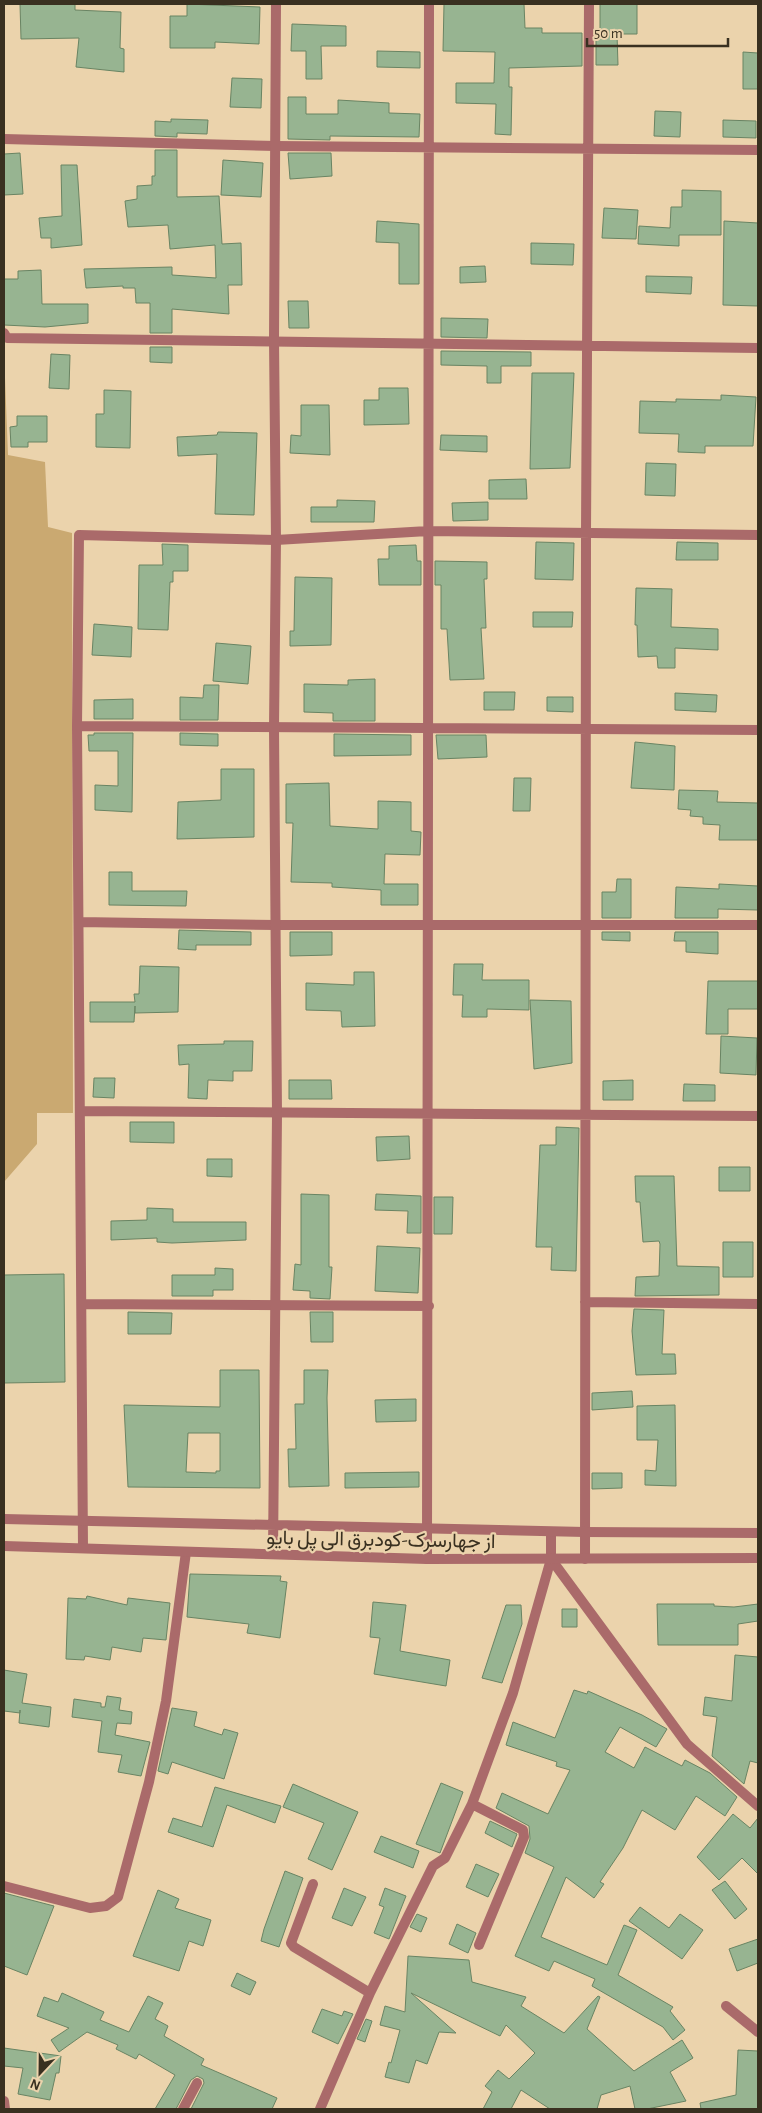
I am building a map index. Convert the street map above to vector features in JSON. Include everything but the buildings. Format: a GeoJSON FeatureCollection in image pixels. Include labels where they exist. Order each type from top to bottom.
{"type":"FeatureCollection","features":[{"type":"Feature","properties":{"kind":"street"},"geometry":{"type":"LineString","coordinates":[[273,1554],[277,1114],[274,727],[276,4]]}},
{"type":"Feature","properties":{"kind":"street"},"geometry":{"type":"LineString","coordinates":[[427,1560],[430,726],[428,531],[429,4]]}},
{"type":"Feature","properties":{"kind":"street"},"geometry":{"type":"LineString","coordinates":[[585,1559],[586,532],[589,4]]}},
{"type":"Feature","properties":{"kind":"street"},"geometry":{"type":"LineString","coordinates":[[4,139],[276,146],[758,150]]}},
{"type":"Feature","properties":{"kind":"street"},"geometry":{"type":"LineString","coordinates":[[4,333],[7,338],[274,340],[758,348]]}},
{"type":"Feature","properties":{"kind":"street"},"geometry":{"type":"LineString","coordinates":[[83,1548],[77,726],[79,535],[276,540],[428,531],[758,535]]}},
{"type":"Feature","properties":{"kind":"street"},"geometry":{"type":"LineString","coordinates":[[77,726],[430,726],[758,730]]}},
{"type":"Feature","properties":{"kind":"street"},"geometry":{"type":"LineString","coordinates":[[79,922],[276,925],[429,923],[758,925]]}},
{"type":"Feature","properties":{"kind":"street"},"geometry":{"type":"LineString","coordinates":[[81,1112],[758,1116]]}},
{"type":"Feature","properties":{"kind":"street"},"geometry":{"type":"LineString","coordinates":[[585,1302],[758,1304]]}},
{"type":"Feature","properties":{"kind":"street"},"geometry":{"type":"LineString","coordinates":[[82,1304],[429,1306]]}},
{"type":"Feature","properties":{"kind":"street","name":"از جهارسرک-کودبرق الی پل بایو"},"geometry":{"type":"LineString","coordinates":[[4,1520],[551,1532],[758,1533]]}},
{"type":"Feature","properties":{"kind":"street"},"geometry":{"type":"LineString","coordinates":[[320,2109],[370,1993],[433,1866],[445,1858],[472,1804],[513,1693],[551,1559],[551,1532]]}},
{"type":"Feature","properties":{"kind":"street","name":"از جهارسرک-کودبرق الی پل بایو"},"geometry":{"type":"LineString","coordinates":[[4,1546],[427,1560],[758,1558]]}},
{"type":"Feature","properties":{"kind":"street"},"geometry":{"type":"LineString","coordinates":[[4,1886],[90,1908],[106,1906],[118,1897],[148,1782],[166,1701],[186,1552]]}},
{"type":"Feature","properties":{"kind":"street"},"geometry":{"type":"LineString","coordinates":[[551,1559],[687,1744],[758,1806]]}},
{"type":"Feature","properties":{"kind":"street"},"geometry":{"type":"LineString","coordinates":[[472,1804],[523,1830],[524,1837],[479,1945]]}},
{"type":"Feature","properties":{"kind":"street"},"geometry":{"type":"LineString","coordinates":[[313,1884],[291,1943],[294,1947],[370,1993]]}},
{"type":"Feature","properties":{"kind":"street"},"geometry":{"type":"LineString","coordinates":[[726,2006],[758,2032]]}},
{"type":"Feature","properties":{"kind":"street"},"geometry":{"type":"LineString","coordinates":[[183,2109],[197,2083]]}},
{"type":"Feature","properties":{"kind":"street"},"geometry":{"type":"LineString","coordinates":[[4,2101],[5,2109]]}},
{"type":"Feature","properties":{"kind":"shaded area"},"geometry":{"type":"Polygon","coordinates":[[[4,352],[8,455],[45,462],[48,527],[72,533],[73,1113],[37,1113],[37,1144],[4,1182],[4,352]]]}}]}
